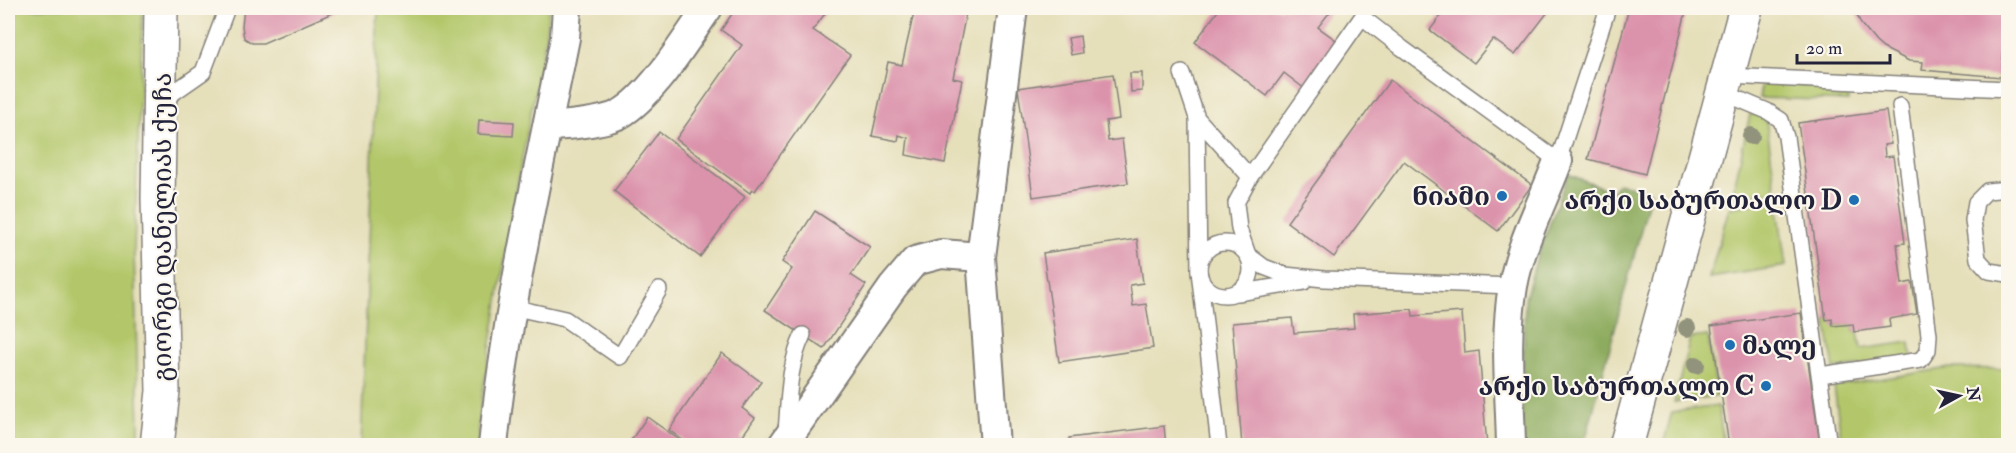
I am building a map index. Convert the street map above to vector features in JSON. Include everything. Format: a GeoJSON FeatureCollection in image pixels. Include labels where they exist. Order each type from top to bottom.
{"type":"FeatureCollection","features":[{"type":"Feature","properties":{"kind":"street","name":"გიორგი დანელიას ქუჩა"},"geometry":{"type":"LineString","coordinates":[[157,446],[163,392],[158,198],[161,8]]}},
{"type":"Feature","properties":{"kind":"street"},"geometry":{"type":"LineString","coordinates":[[493,446],[498,392],[512,308],[525,232],[565,38],[567,8]]}},
{"type":"Feature","properties":{"kind":"street"},"geometry":{"type":"LineString","coordinates":[[548,126],[572,125],[619,115],[647,93],[708,8]]}},
{"type":"Feature","properties":{"kind":"street"},"geometry":{"type":"LineString","coordinates":[[995,446],[981,257],[1012,8]]}},
{"type":"Feature","properties":{"kind":"street"},"geometry":{"type":"LineString","coordinates":[[1626,446],[1746,8]]}},
{"type":"Feature","properties":{"kind":"street"},"geometry":{"type":"LineString","coordinates":[[1511,446],[1508,334],[1513,286],[1520,255],[1558,161]]}},
{"type":"Feature","properties":{"kind":"street"},"geometry":{"type":"LineString","coordinates":[[784,443],[893,287],[915,261],[941,255],[981,257]]}},
{"type":"Feature","properties":{"kind":"lane"},"geometry":{"type":"LineString","coordinates":[[160,102],[204,72],[227,8]]}},
{"type":"Feature","properties":{"kind":"lane"},"geometry":{"type":"LineString","coordinates":[[1238,293],[1250,280],[1252,263],[1239,229],[1236,203],[1250,177],[1366,13],[1402,48],[1558,161],[1608,8]]}},
{"type":"Feature","properties":{"kind":"lane"},"geometry":{"type":"LineString","coordinates":[[1182,74],[1197,118],[1199,271],[1219,446]]}},
{"type":"Feature","properties":{"kind":"lane"},"geometry":{"type":"LineString","coordinates":[[1726,84],[2008,89]]}},
{"type":"Feature","properties":{"kind":"lane"},"geometry":{"type":"LineString","coordinates":[[1726,84],[1781,120],[1786,137],[1821,375],[1829,446]]}},
{"type":"Feature","properties":{"kind":"lane"},"geometry":{"type":"LineString","coordinates":[[1821,375],[1921,360],[1928,350],[1929,335],[1900,106]]}},
{"type":"Feature","properties":{"kind":"lane"},"geometry":{"type":"LineString","coordinates":[[1197,118],[1250,177]]}},
{"type":"Feature","properties":{"kind":"lane"},"geometry":{"type":"LineString","coordinates":[[2008,189],[1988,191],[1976,202],[1973,220],[1978,259],[1989,271],[2008,274]]}},
{"type":"Feature","properties":{"kind":"lane"},"geometry":{"type":"LineString","coordinates":[[1324,279],[1230,296],[1213,293],[1206,287],[1199,271],[1203,254],[1217,244],[1226,243],[1235,244],[1264,267],[1285,275],[1324,279],[1513,286]]}},
{"type":"Feature","properties":{"kind":"lane"},"geometry":{"type":"LineString","coordinates":[[512,308],[565,319],[620,357],[659,290]]}},
{"type":"Feature","properties":{"kind":"lane"},"geometry":{"type":"LineString","coordinates":[[784,443],[790,377],[797,348],[803,335]]}},
{"type":"Feature","properties":{"kind":"green space"},"geometry":{"type":"Polygon","coordinates":[[[8,8],[143,8],[134,251],[139,429],[137,445],[8,445],[8,8]]]}},
{"type":"Feature","properties":{"kind":"green space"},"geometry":{"type":"Polygon","coordinates":[[[378,8],[549,8],[479,415],[477,445],[361,446],[378,8]]]}},
{"type":"Feature","properties":{"kind":"green space"},"geometry":{"type":"Polygon","coordinates":[[[1762,83],[1847,88],[1849,101],[1759,98],[1762,83]]]}},
{"type":"Feature","properties":{"kind":"green space"},"geometry":{"type":"Polygon","coordinates":[[[1750,114],[1762,115],[1766,119],[1776,192],[1732,197],[1750,114]]]}},
{"type":"Feature","properties":{"kind":"green space"},"geometry":{"type":"Polygon","coordinates":[[[1568,174],[1613,192],[1618,183],[1651,192],[1584,445],[1521,446],[1525,299],[1536,261],[1568,174]]]}},
{"type":"Feature","properties":{"kind":"green space"},"geometry":{"type":"Polygon","coordinates":[[[1777,200],[1786,266],[1709,278],[1729,208],[1777,200]]]}},
{"type":"Feature","properties":{"kind":"green space"},"geometry":{"type":"Polygon","coordinates":[[[1832,319],[1834,326],[1853,324],[1854,332],[1858,332],[1861,349],[1910,342],[1912,358],[1834,369],[1826,320],[1832,319]]]}},
{"type":"Feature","properties":{"kind":"green space"},"geometry":{"type":"Polygon","coordinates":[[[1708,336],[1717,396],[1674,402],[1690,338],[1708,336]]]}},
{"type":"Feature","properties":{"kind":"green space"},"geometry":{"type":"Polygon","coordinates":[[[1949,368],[2008,369],[2008,445],[1842,445],[1834,386],[1949,368]]]}},
{"type":"Feature","properties":{"kind":"green space"},"geometry":{"type":"Polygon","coordinates":[[[1718,406],[1724,445],[1663,445],[1672,412],[1718,406]]]}},
{"type":"Feature","properties":{"kind":"building"},"geometry":{"type":"Polygon","coordinates":[[[244,8],[344,8],[263,43],[252,43],[244,38],[242,26],[244,8]]]}},
{"type":"Feature","properties":{"kind":"building"},"geometry":{"type":"Polygon","coordinates":[[[736,8],[829,8],[813,30],[850,55],[755,191],[752,189],[750,193],[676,139],[742,45],[721,30],[736,8]]]}},
{"type":"Feature","properties":{"kind":"building"},"geometry":{"type":"Polygon","coordinates":[[[915,8],[967,8],[953,78],[962,80],[945,163],[906,155],[908,138],[899,135],[898,141],[872,136],[888,62],[902,65],[915,8]]]}},
{"type":"Feature","properties":{"kind":"building"},"geometry":{"type":"Polygon","coordinates":[[[1220,8],[1333,8],[1318,27],[1340,43],[1305,89],[1284,73],[1267,96],[1195,42],[1220,8]]]}},
{"type":"Feature","properties":{"kind":"building"},"geometry":{"type":"Polygon","coordinates":[[[1444,8],[1551,8],[1515,55],[1493,39],[1474,63],[1430,30],[1446,9],[1444,8]]]}},
{"type":"Feature","properties":{"kind":"building"},"geometry":{"type":"Polygon","coordinates":[[[1629,8],[1687,8],[1645,174],[1588,159],[1629,8]]]}},
{"type":"Feature","properties":{"kind":"building"},"geometry":{"type":"Polygon","coordinates":[[[1854,8],[1975,8],[2008,11],[2001,77],[1922,70],[1923,62],[1909,61],[1876,42],[1861,24],[1854,8]]]}},
{"type":"Feature","properties":{"kind":"building"},"geometry":{"type":"Polygon","coordinates":[[[1080,36],[1082,53],[1071,55],[1068,38],[1080,36]]]}},
{"type":"Feature","properties":{"kind":"building"},"geometry":{"type":"Polygon","coordinates":[[[1130,73],[1142,73],[1142,91],[1131,92],[1130,73]]]}},
{"type":"Feature","properties":{"kind":"building"},"geometry":{"type":"Polygon","coordinates":[[[1113,74],[1119,119],[1106,121],[1108,141],[1122,139],[1128,183],[1033,197],[1018,88],[1113,74]]]}},
{"type":"Feature","properties":{"kind":"building"},"geometry":{"type":"Polygon","coordinates":[[[1390,80],[1532,185],[1498,231],[1404,161],[1334,257],[1287,222],[1390,80]]]}},
{"type":"Feature","properties":{"kind":"building","name":"არქი საბურთალო D"},"geometry":{"type":"Polygon","coordinates":[[[1886,111],[1891,144],[1884,145],[1885,157],[1893,156],[1905,243],[1897,244],[1902,284],[1912,282],[1917,314],[1889,319],[1890,327],[1854,332],[1853,324],[1833,326],[1832,319],[1826,320],[1798,123],[1886,111]]]}},
{"type":"Feature","properties":{"kind":"building"},"geometry":{"type":"Polygon","coordinates":[[[479,120],[514,122],[513,136],[478,134],[479,120]]]}},
{"type":"Feature","properties":{"kind":"building"},"geometry":{"type":"Polygon","coordinates":[[[659,132],[745,197],[700,257],[614,191],[659,132]]]}},
{"type":"Feature","properties":{"kind":"building"},"geometry":{"type":"Polygon","coordinates":[[[815,211],[870,247],[851,275],[866,285],[824,349],[765,310],[792,269],[782,262],[815,211]]]}},
{"type":"Feature","properties":{"kind":"building"},"geometry":{"type":"Polygon","coordinates":[[[1137,239],[1143,283],[1130,285],[1133,306],[1146,304],[1153,348],[1059,362],[1043,253],[1137,239]]]}},
{"type":"Feature","properties":{"kind":"building"},"geometry":{"type":"Polygon","coordinates":[[[1412,309],[1413,316],[1462,312],[1465,353],[1479,351],[1487,446],[1242,446],[1232,323],[1292,318],[1294,333],[1354,328],[1353,314],[1412,309]]]}},
{"type":"Feature","properties":{"kind":"building","name":"არქი საბურთალო C"},"geometry":{"type":"Polygon","coordinates":[[[1801,313],[1820,446],[1729,446],[1711,326],[1801,313]]]}},
{"type":"Feature","properties":{"kind":"building"},"geometry":{"type":"Polygon","coordinates":[[[722,353],[761,382],[742,408],[755,418],[740,439],[746,443],[744,446],[691,446],[669,430],[722,353]]]}},
{"type":"Feature","properties":{"kind":"building"},"geometry":{"type":"Polygon","coordinates":[[[647,417],[688,446],[627,446],[647,417]]]}},
{"type":"Feature","properties":{"kind":"building"},"geometry":{"type":"Polygon","coordinates":[[[1164,426],[1166,446],[1070,446],[1069,438],[1164,426]]]}},
{"type":"Feature","properties":{"kind":"place","name":"ნიამი"},"geometry":{"type":"Point","coordinates":[1502,196]}},
{"type":"Feature","properties":{"kind":"place","name":"არქი საბურთალო D"},"geometry":{"type":"Point","coordinates":[1854,200]}},
{"type":"Feature","properties":{"kind":"place","name":"მალე"},"geometry":{"type":"Point","coordinates":[1730,345]}},
{"type":"Feature","properties":{"kind":"place","name":"არქი საბურთალო C"},"geometry":{"type":"Point","coordinates":[1766,386]}}]}
